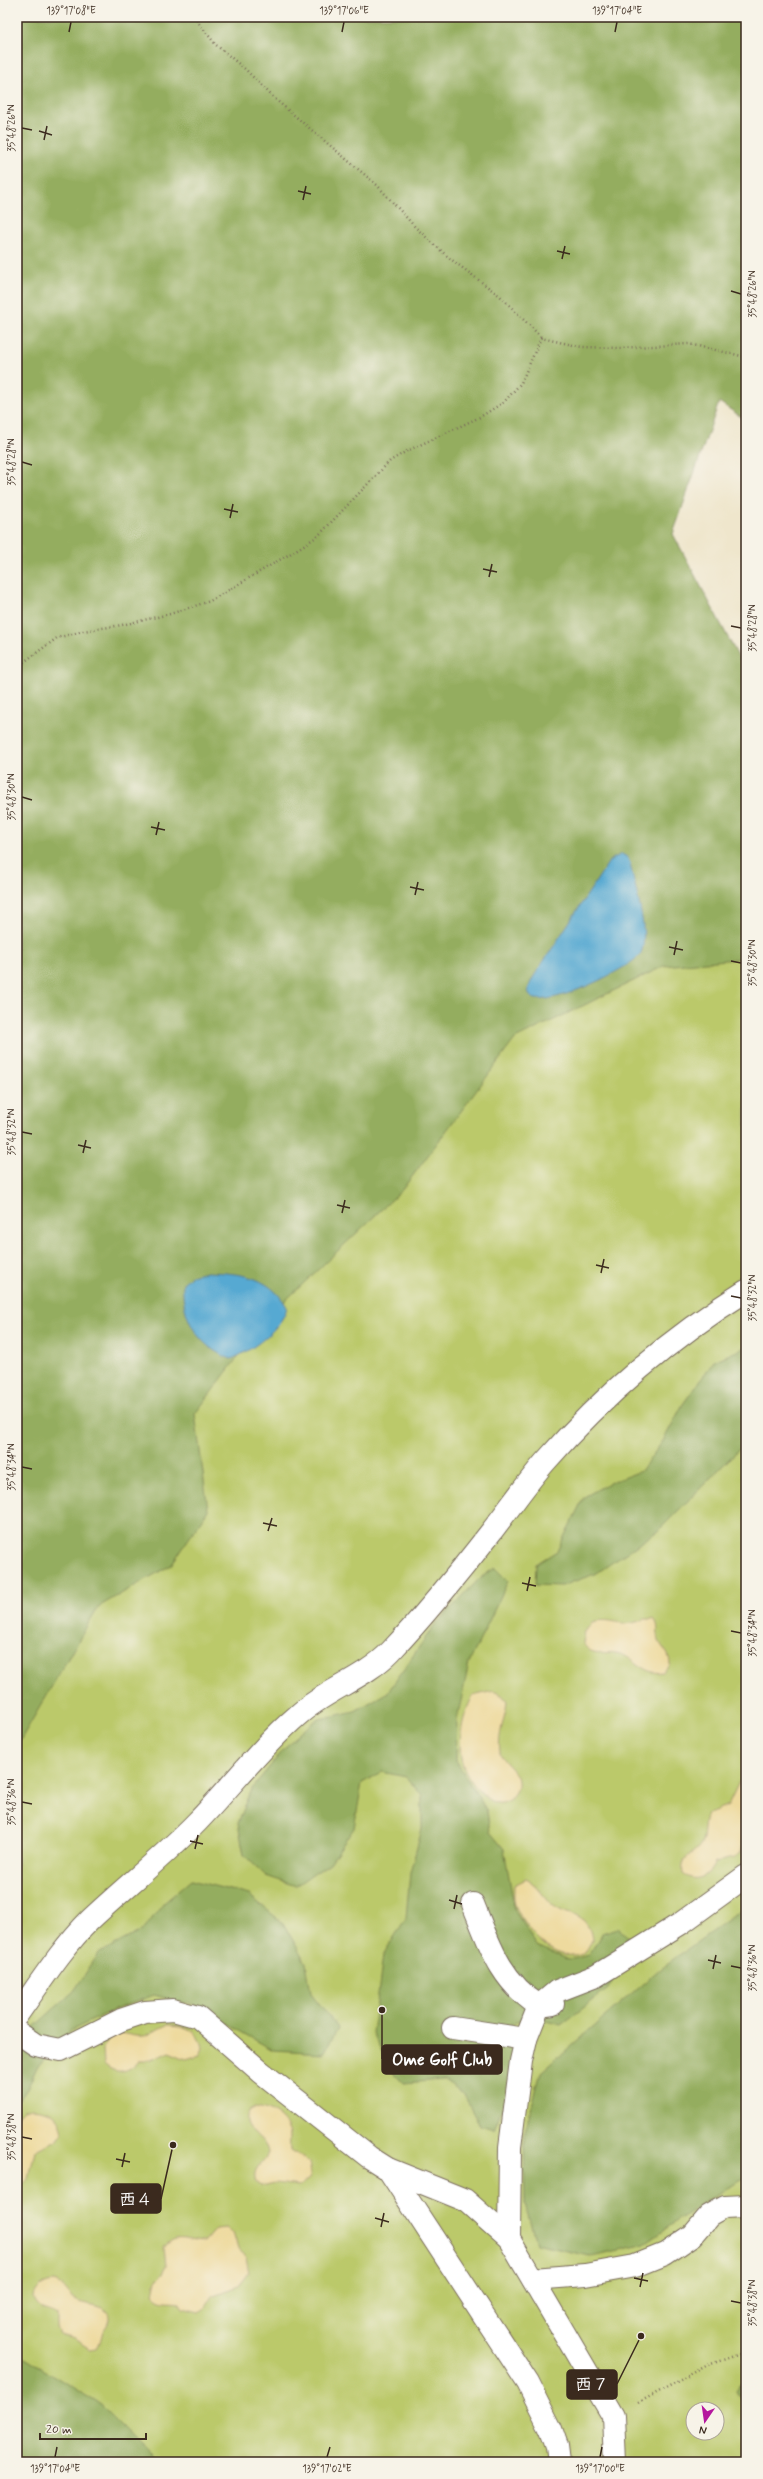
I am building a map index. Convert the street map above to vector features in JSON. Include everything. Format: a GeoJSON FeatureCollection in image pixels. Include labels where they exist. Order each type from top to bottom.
{"type":"FeatureCollection","features":[{"type":"Feature","properties":{"kind":"lane"},"geometry":{"type":"LineString","coordinates":[[17,2015],[55,1962],[89,1922],[166,1854],[241,1776],[263,1748],[277,1734],[324,1694],[369,1669],[389,1653],[478,1549],[544,1463],[598,1406],[659,1353],[720,1307],[746,1291]]}},
{"type":"Feature","properties":{"kind":"lane"},"geometry":{"type":"LineString","coordinates":[[509,2239],[510,2147],[521,2061],[526,2039],[539,2006],[557,1991],[596,1976],[680,1924],[746,1876]]}},
{"type":"Feature","properties":{"kind":"lane"},"geometry":{"type":"LineString","coordinates":[[473,1904],[503,1973],[525,1996],[539,2006],[560,2003],[602,1986],[746,1894]]}},
{"type":"Feature","properties":{"kind":"lane"},"geometry":{"type":"LineString","coordinates":[[17,2032],[36,2045],[61,2050],[121,2020],[145,2012],[173,2010],[198,2017],[261,2072],[368,2157],[388,2169],[465,2200],[509,2239],[613,2416],[614,2462]]}},
{"type":"Feature","properties":{"kind":"lane"},"geometry":{"type":"LineString","coordinates":[[454,2028],[526,2039]]}},
{"type":"Feature","properties":{"kind":"lane"},"geometry":{"type":"LineString","coordinates":[[388,2169],[528,2383],[551,2429],[557,2446],[559,2462]]}},
{"type":"Feature","properties":{"kind":"lane"},"geometry":{"type":"LineString","coordinates":[[533,2279],[585,2275],[634,2266],[665,2254],[693,2235],[709,2216],[725,2207],[746,2206]]}},
{"type":"Feature","properties":{"kind":"path"},"geometry":{"type":"LineString","coordinates":[[194,17],[216,45],[245,69],[276,100],[378,185],[415,227],[448,257],[500,296],[541,338],[582,347],[619,348],[689,344],[746,357]]}},
{"type":"Feature","properties":{"kind":"path"},"geometry":{"type":"LineString","coordinates":[[17,667],[57,638],[83,631],[170,614],[210,601],[288,555],[318,536],[390,461],[480,417],[504,402],[521,383],[541,338]]}},
{"type":"Feature","properties":{"kind":"path"},"geometry":{"type":"LineString","coordinates":[[613,2416],[708,2366],[746,2352]]}},
{"type":"Feature","properties":{"kind":"green space"},"geometry":{"type":"Polygon","coordinates":[[[17,17],[746,17],[746,420],[719,402],[673,534],[740,660],[746,663],[746,958],[664,966],[515,1039],[402,1190],[268,1317],[195,1414],[208,1510],[171,1565],[98,1607],[17,1746],[17,17]]]}},
{"type":"Feature","properties":{"kind":"green space"},"geometry":{"type":"Polygon","coordinates":[[[746,881],[746,2462],[103,2462],[17,2426],[17,1611],[114,1289],[542,933],[746,881]]]}},
{"type":"Feature","properties":{"kind":"green space"},"geometry":{"type":"Polygon","coordinates":[[[746,1347],[746,1442],[659,1530],[597,1573],[562,1586],[535,1585],[536,1564],[557,1551],[584,1497],[609,1483],[641,1471],[663,1441],[683,1404],[714,1361],[746,1347]]]}},
{"type":"Feature","properties":{"kind":"green space"},"geometry":{"type":"Polygon","coordinates":[[[495,1568],[508,1581],[469,1663],[457,1719],[456,1761],[487,1811],[490,1832],[504,1849],[515,1911],[537,1946],[569,1960],[589,1955],[602,1933],[618,1928],[633,1941],[608,1989],[561,2025],[528,2016],[509,2026],[517,2052],[504,2104],[494,2129],[480,2125],[463,2093],[444,2080],[403,2083],[389,2068],[373,2034],[383,1955],[406,1918],[410,1873],[422,1829],[422,1796],[406,1777],[382,1772],[362,1783],[354,1828],[330,1863],[296,1886],[266,1876],[244,1855],[238,1823],[253,1787],[290,1742],[316,1720],[355,1711],[388,1692],[433,1627],[480,1578],[495,1568]]]}},
{"type":"Feature","properties":{"kind":"green space"},"geometry":{"type":"Polygon","coordinates":[[[191,1880],[249,1895],[283,1923],[306,1963],[311,1993],[338,2028],[324,2053],[273,2050],[193,2005],[154,1995],[114,2010],[70,2031],[37,2067],[27,2089],[17,2101],[17,2042],[74,1991],[99,1953],[143,1930],[164,1903],[191,1880]]]}},
{"type":"Feature","properties":{"kind":"green space"},"geometry":{"type":"Polygon","coordinates":[[[746,1907],[746,2178],[716,2194],[642,2245],[590,2256],[536,2244],[525,2204],[524,2135],[541,2072],[661,1968],[746,1907]]]}},
{"type":"Feature","properties":{"kind":"green space"},"geometry":{"type":"Polygon","coordinates":[[[17,2353],[101,2405],[158,2462],[17,2462],[17,2353]]]}},
{"type":"Feature","properties":{"kind":"green space"},"geometry":{"type":"Polygon","coordinates":[[[746,2378],[746,2409],[736,2391],[746,2378]]]}},
{"type":"Feature","properties":{"kind":"sand"},"geometry":{"type":"Polygon","coordinates":[[[644,1619],[654,1619],[656,1622],[659,1640],[669,1658],[670,1665],[663,1672],[644,1669],[623,1655],[616,1653],[593,1652],[583,1643],[585,1632],[592,1622],[607,1621],[629,1623],[644,1619]]]}},
{"type":"Feature","properties":{"kind":"sand"},"geometry":{"type":"Polygon","coordinates":[[[493,1691],[502,1695],[507,1701],[499,1746],[504,1761],[514,1772],[518,1780],[518,1786],[510,1799],[503,1803],[488,1799],[474,1785],[464,1769],[460,1745],[466,1711],[473,1696],[493,1691]]]}},
{"type":"Feature","properties":{"kind":"sand"},"geometry":{"type":"Polygon","coordinates":[[[746,1781],[746,1825],[740,1853],[734,1858],[715,1862],[710,1871],[702,1877],[693,1878],[683,1874],[683,1867],[686,1858],[700,1846],[702,1841],[707,1814],[728,1805],[739,1782],[746,1781]]]}},
{"type":"Feature","properties":{"kind":"sand"},"geometry":{"type":"Polygon","coordinates":[[[526,1879],[538,1888],[547,1900],[555,1907],[580,1918],[585,1922],[591,1934],[592,1940],[585,1953],[574,1956],[564,1955],[553,1951],[534,1935],[520,1916],[514,1902],[514,1885],[526,1879]]]}},
{"type":"Feature","properties":{"kind":"sand"},"geometry":{"type":"Polygon","coordinates":[[[167,2025],[179,2026],[195,2033],[203,2048],[200,2055],[186,2059],[169,2052],[152,2060],[139,2060],[131,2068],[122,2071],[113,2070],[104,2064],[103,2048],[114,2036],[122,2033],[144,2036],[167,2025]]]}},
{"type":"Feature","properties":{"kind":"sand"},"geometry":{"type":"Polygon","coordinates":[[[256,2107],[276,2114],[284,2121],[290,2132],[290,2150],[309,2162],[311,2174],[309,2179],[299,2186],[275,2183],[261,2186],[256,2183],[256,2170],[268,2153],[263,2141],[249,2127],[247,2122],[247,2117],[250,2110],[256,2107]]]}},
{"type":"Feature","properties":{"kind":"sand"},"geometry":{"type":"Polygon","coordinates":[[[32,2108],[48,2111],[53,2114],[62,2126],[63,2132],[57,2140],[35,2150],[29,2178],[17,2188],[17,2116],[23,2110],[32,2108]]]}},
{"type":"Feature","properties":{"kind":"sand"},"geometry":{"type":"Polygon","coordinates":[[[226,2228],[233,2232],[239,2251],[246,2257],[249,2273],[239,2286],[212,2296],[204,2309],[199,2312],[183,2308],[179,2302],[159,2299],[153,2294],[156,2280],[162,2274],[166,2266],[164,2248],[168,2243],[177,2239],[204,2242],[215,2229],[226,2228]]]}},
{"type":"Feature","properties":{"kind":"sand"},"geometry":{"type":"Polygon","coordinates":[[[54,2282],[61,2286],[77,2301],[104,2309],[107,2312],[109,2317],[108,2323],[103,2331],[97,2348],[90,2349],[74,2339],[60,2335],[57,2328],[57,2315],[42,2309],[37,2305],[34,2296],[36,2292],[43,2285],[54,2282]]]}},
{"type":"Feature","properties":{"kind":"water"},"geometry":{"type":"Polygon","coordinates":[[[622,854],[627,857],[630,863],[643,922],[644,934],[641,953],[633,961],[596,982],[572,992],[551,998],[536,999],[529,992],[534,976],[610,860],[622,854]]]}},
{"type":"Feature","properties":{"kind":"water"},"geometry":{"type":"Polygon","coordinates":[[[206,1272],[230,1273],[262,1282],[280,1296],[287,1307],[284,1315],[273,1331],[247,1351],[231,1359],[219,1354],[201,1339],[194,1330],[185,1308],[183,1283],[191,1276],[206,1272]]]}},
{"type":"Feature","properties":{"kind":"place","name":"Ome Golf Club"},"geometry":{"type":"Point","coordinates":[382,2010]}},
{"type":"Feature","properties":{"kind":"place","name":"西４"},"geometry":{"type":"Point","coordinates":[173,2145]}},
{"type":"Feature","properties":{"kind":"place","name":"西７"},"geometry":{"type":"Point","coordinates":[641,2336]}}]}
